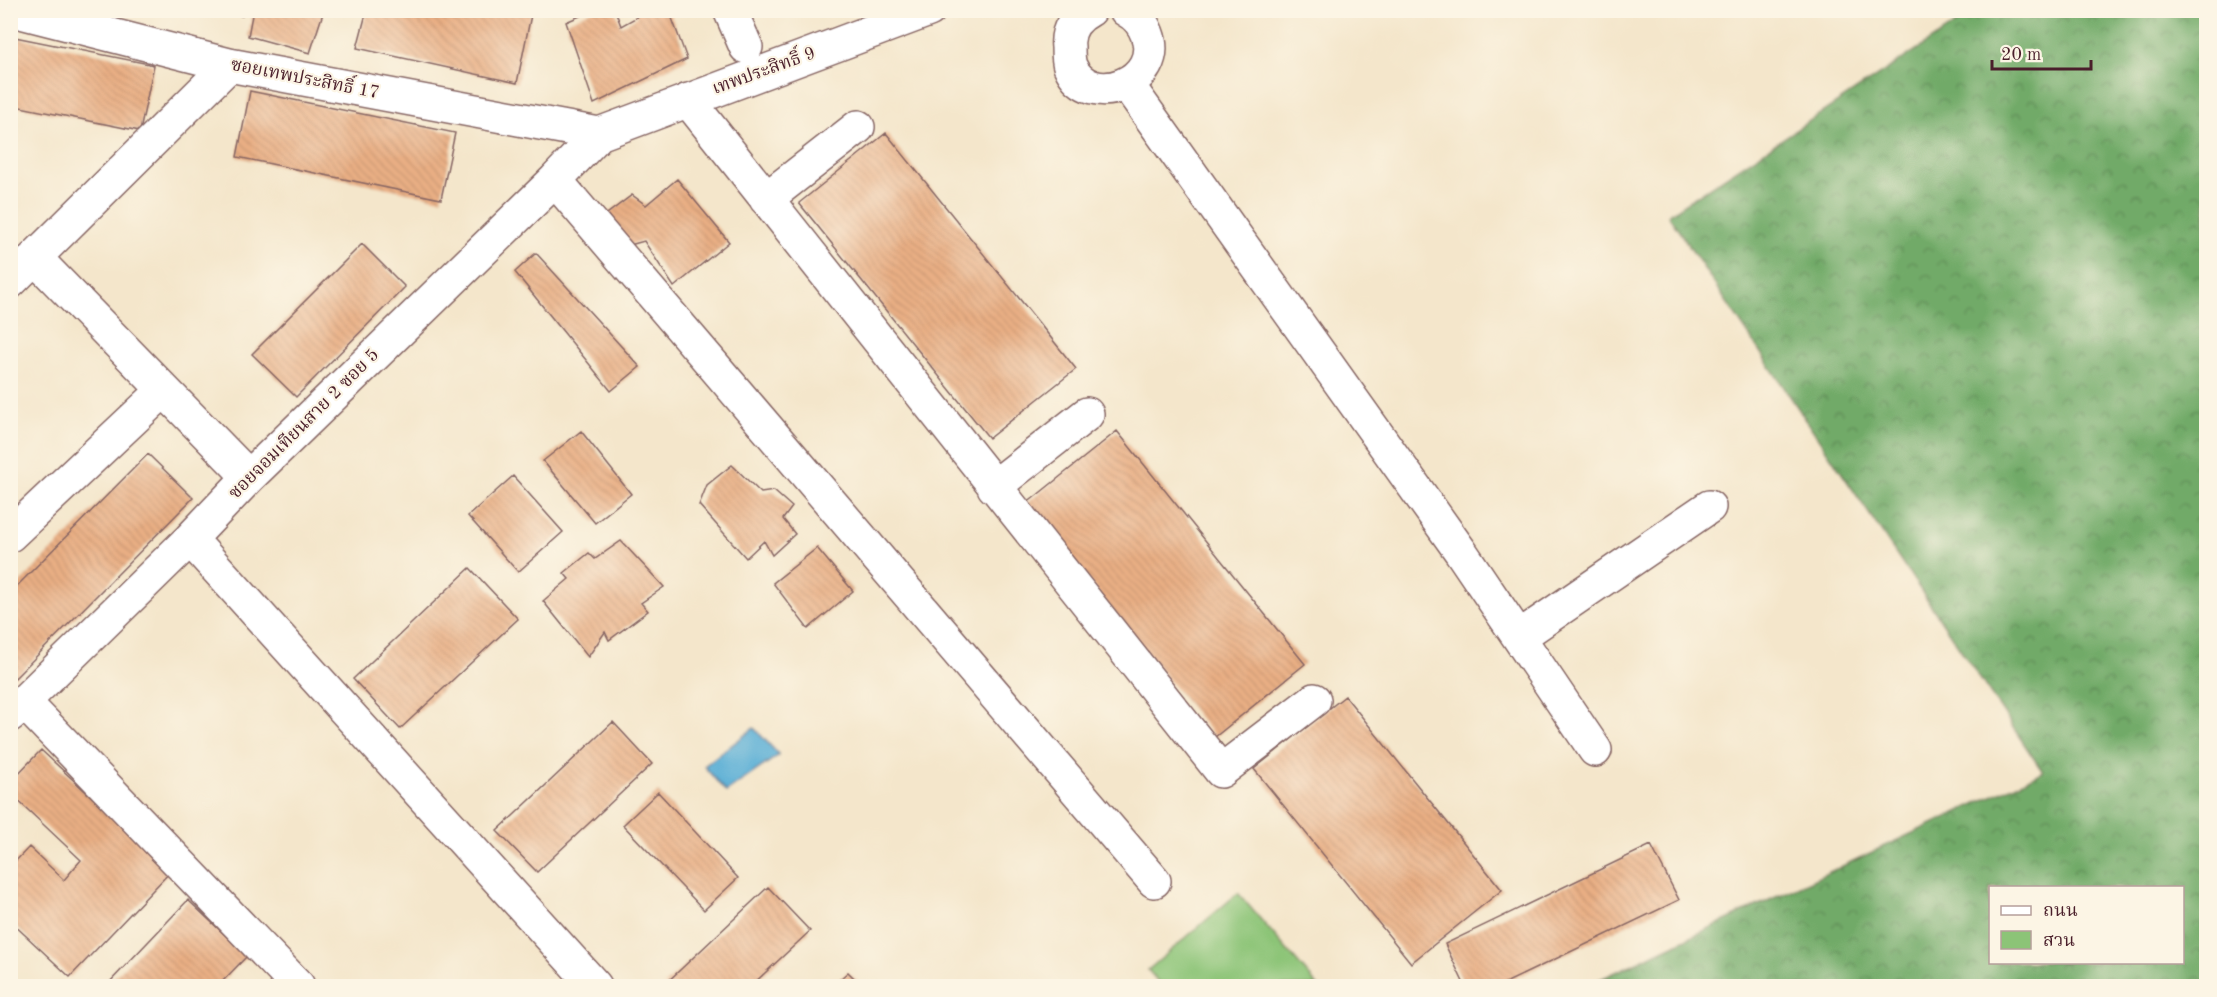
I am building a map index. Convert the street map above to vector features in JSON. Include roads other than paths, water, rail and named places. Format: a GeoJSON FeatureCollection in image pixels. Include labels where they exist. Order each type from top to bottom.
{"type":"FeatureCollection","features":[{"type":"Feature","properties":{"kind":"street","name":"ซอยเทพประสิทธิ์ 17"},"geometry":{"type":"LineString","coordinates":[[13,10],[229,65],[599,134]]}},
{"type":"Feature","properties":{"kind":"street"},"geometry":{"type":"LineString","coordinates":[[730,10],[746,47]]}},
{"type":"Feature","properties":{"kind":"street","name":"เทพประสิทธิ์ 9"},"geometry":{"type":"LineString","coordinates":[[599,134],[929,10]]}},
{"type":"Feature","properties":{"kind":"street"},"geometry":{"type":"LineString","coordinates":[[1083,12],[1072,25],[1067,38],[1070,64],[1077,76],[1088,84],[1101,89],[1114,89],[1138,76],[1146,64],[1150,50],[1148,37],[1142,24],[1126,10]]}},
{"type":"Feature","properties":{"kind":"street"},"geometry":{"type":"LineString","coordinates":[[10,282],[229,65]]}},
{"type":"Feature","properties":{"kind":"street"},"geometry":{"type":"LineString","coordinates":[[1127,84],[1461,552],[1595,750]]}},
{"type":"Feature","properties":{"kind":"street"},"geometry":{"type":"LineString","coordinates":[[688,100],[1221,771],[1314,700]]}},
{"type":"Feature","properties":{"kind":"street"},"geometry":{"type":"LineString","coordinates":[[766,199],[858,127]]}},
{"type":"Feature","properties":{"kind":"street","name":"ซอยจอมเทียนสาย 2 ซอย 5"},"geometry":{"type":"LineString","coordinates":[[17,708],[190,539],[249,477],[555,180],[599,134]]}},
{"type":"Feature","properties":{"kind":"street"},"geometry":{"type":"LineString","coordinates":[[555,180],[1154,881]]}},
{"type":"Feature","properties":{"kind":"street"},"geometry":{"type":"LineString","coordinates":[[35,258],[249,477]]}},
{"type":"Feature","properties":{"kind":"street"},"geometry":{"type":"LineString","coordinates":[[10,535],[164,390]]}},
{"type":"Feature","properties":{"kind":"street"},"geometry":{"type":"LineString","coordinates":[[994,487],[1088,414]]}},
{"type":"Feature","properties":{"kind":"street"},"geometry":{"type":"LineString","coordinates":[[1519,637],[1710,507]]}},
{"type":"Feature","properties":{"kind":"street"},"geometry":{"type":"LineString","coordinates":[[190,539],[595,987]]}},
{"type":"Feature","properties":{"kind":"street"},"geometry":{"type":"LineString","coordinates":[[17,708],[298,987]]}},
{"type":"Feature","properties":{"kind":"water"},"geometry":{"type":"Polygon","coordinates":[[[754,728],[779,755],[726,792],[704,766],[754,728]]]}}]}
